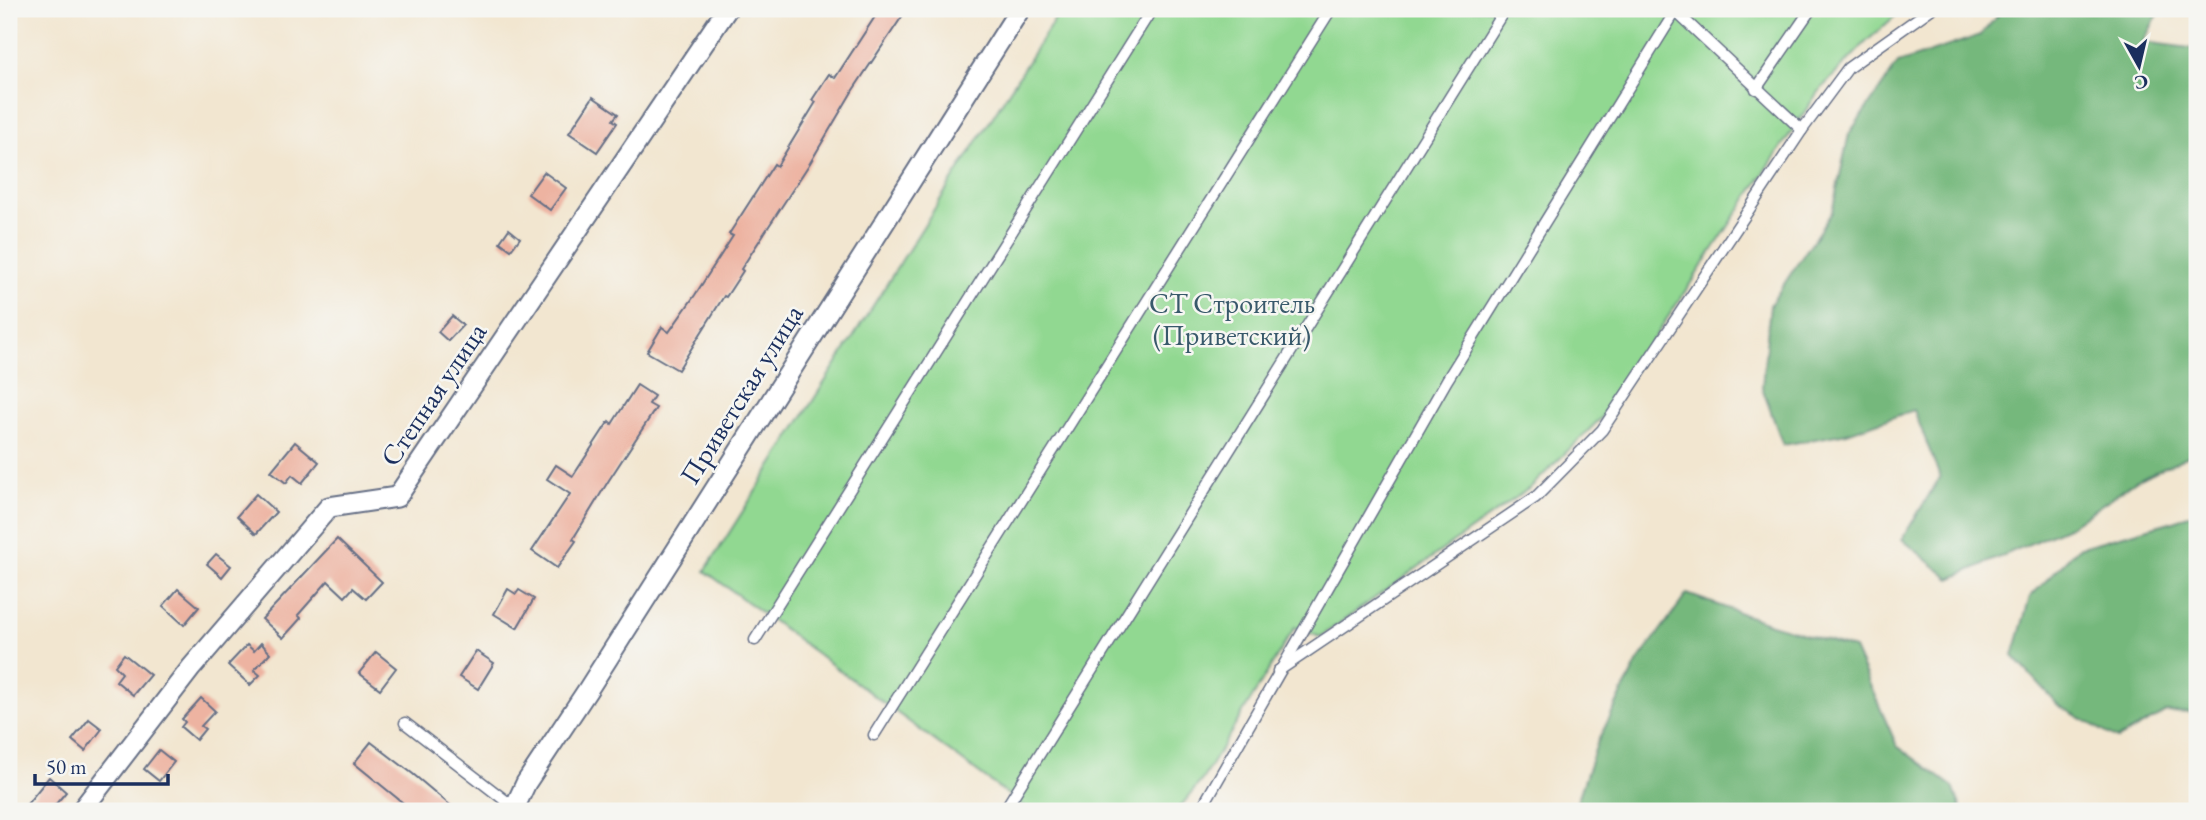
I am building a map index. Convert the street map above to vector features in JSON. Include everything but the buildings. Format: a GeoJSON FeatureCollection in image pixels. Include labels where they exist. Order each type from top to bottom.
{"type":"FeatureCollection","features":[{"type":"Feature","properties":{"kind":"street","name":"Степная улица"},"geometry":{"type":"LineString","coordinates":[[80,811],[191,668],[329,507],[397,497],[727,9]]}},
{"type":"Feature","properties":{"kind":"street","name":"Приветская улица"},"geometry":{"type":"LineString","coordinates":[[514,809],[526,783],[1020,9]]}},
{"type":"Feature","properties":{"kind":"lane"},"geometry":{"type":"LineString","coordinates":[[755,640],[1152,9]]}},
{"type":"Feature","properties":{"kind":"lane"},"geometry":{"type":"LineString","coordinates":[[874,735],[1331,9]]}},
{"type":"Feature","properties":{"kind":"lane"},"geometry":{"type":"LineString","coordinates":[[1004,811],[1505,9]]}},
{"type":"Feature","properties":{"kind":"lane"},"geometry":{"type":"LineString","coordinates":[[1756,89],[1811,9]]}},
{"type":"Feature","properties":{"kind":"lane"},"geometry":{"type":"LineString","coordinates":[[1278,671],[1536,497],[1602,430],[1801,130],[1848,68],[1931,9]]}},
{"type":"Feature","properties":{"kind":"lane"},"geometry":{"type":"LineString","coordinates":[[1200,811],[1447,380],[1674,10],[1801,130]]}},
{"type":"Feature","properties":{"kind":"lane"},"geometry":{"type":"LineString","coordinates":[[405,723],[514,809]]}},
{"type":"Feature","properties":{"kind":"green space","name":"СТ Строитель (Приветский)"},"geometry":{"type":"Polygon","coordinates":[[[1061,9],[1903,9],[1867,41],[1818,92],[1600,419],[1531,487],[1320,637],[1295,627],[1202,780],[1177,811],[1030,811],[705,571],[1061,9]]]}},
{"type":"Feature","properties":{"kind":"green space"},"geometry":{"type":"Polygon","coordinates":[[[2003,9],[2161,9],[2143,42],[2197,49],[2197,452],[2137,480],[2072,525],[1950,579],[1902,539],[1940,477],[1914,410],[1847,433],[1783,445],[1762,387],[1770,305],[1832,212],[1849,134],[1898,63],[1981,35],[2003,9]]]}},
{"type":"Feature","properties":{"kind":"green space"},"geometry":{"type":"Polygon","coordinates":[[[2197,511],[2197,713],[2166,712],[2117,739],[2058,705],[2013,656],[2030,597],[2078,548],[2177,520],[2197,511]]]}},
{"type":"Feature","properties":{"kind":"green space"},"geometry":{"type":"Polygon","coordinates":[[[1687,594],[1771,624],[1854,649],[1897,746],[1953,787],[1962,811],[1574,811],[1598,741],[1638,661],[1687,594]]]}}]}
